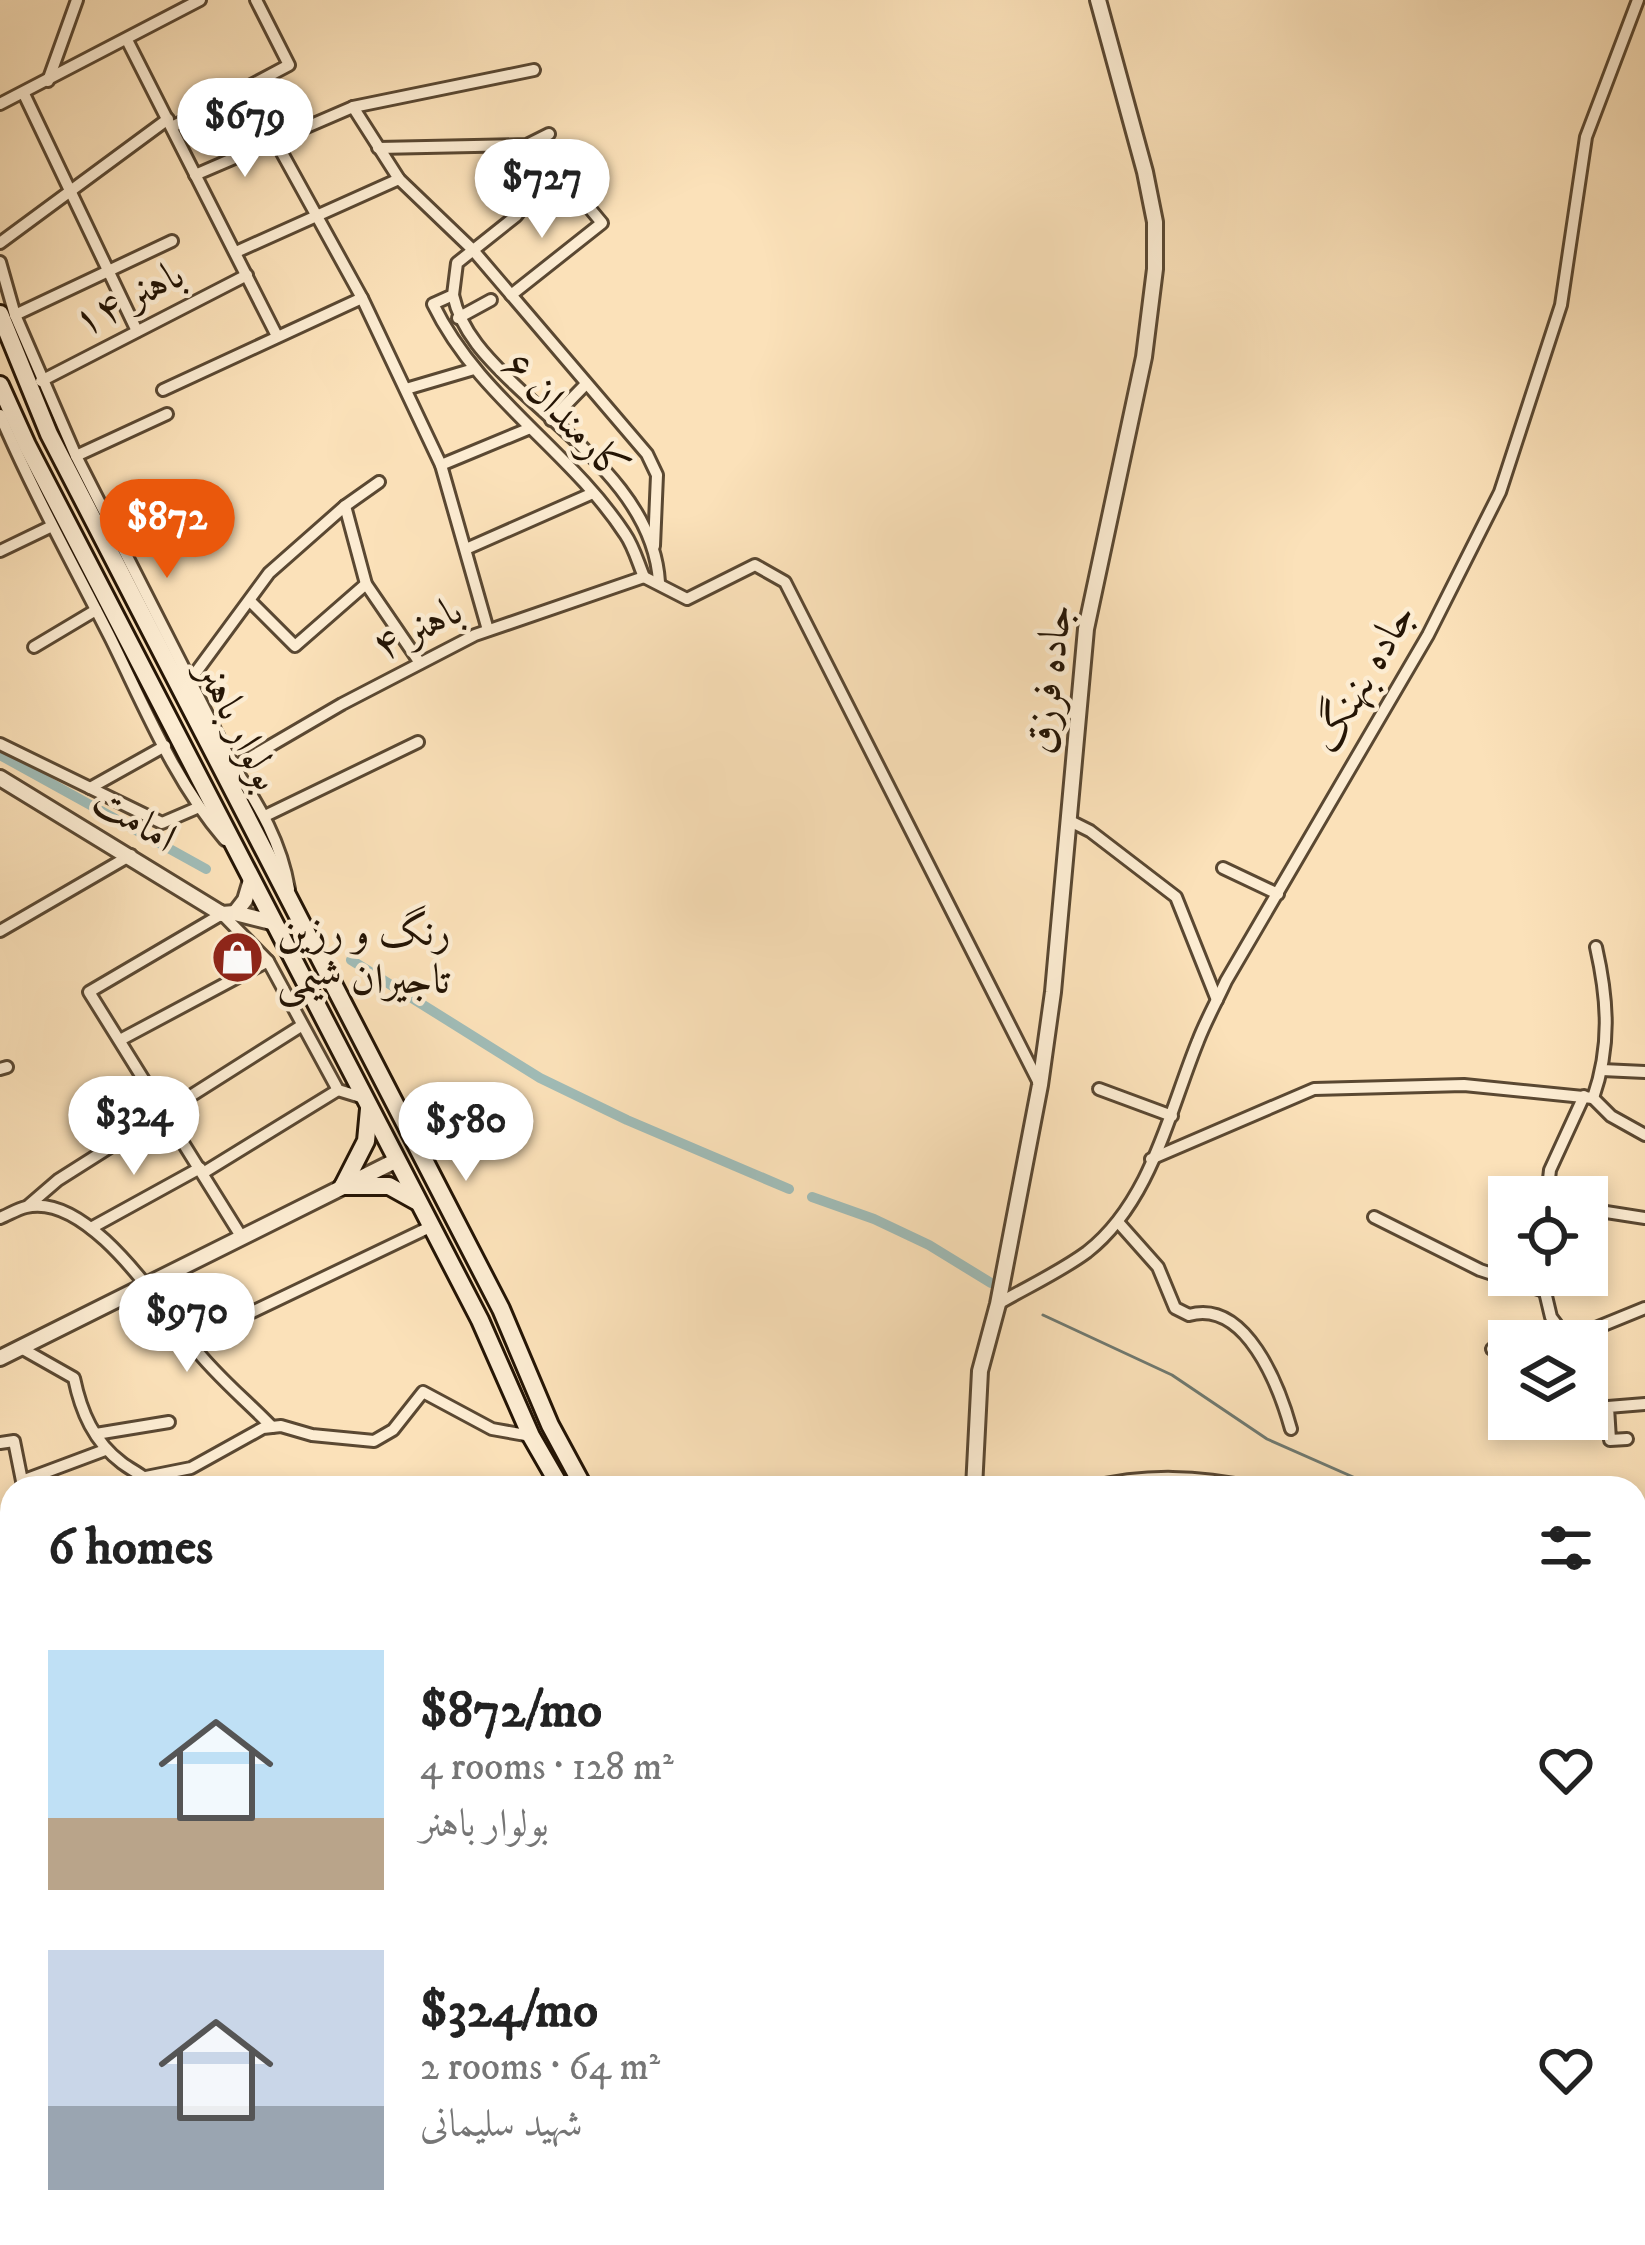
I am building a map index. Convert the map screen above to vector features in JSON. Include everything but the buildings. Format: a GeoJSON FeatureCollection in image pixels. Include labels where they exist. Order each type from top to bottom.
{"type":"FeatureCollection","features":[{"type":"Feature","properties":{"kind":"main road","name":"بولوار باهنر"},"geometry":{"type":"LineString","coordinates":[[7,314],[49,434],[147,628],[189,687],[293,910],[501,1309],[550,1425],[578,1476]]}},
{"type":"Feature","properties":{"kind":"main road","name":"بولوار باهنر"},"geometry":{"type":"LineString","coordinates":[[0,385],[21,448],[124,629],[480,1320],[531,1436],[554,1476]]}},
{"type":"Feature","properties":{"kind":"main road"},"geometry":{"type":"LineString","coordinates":[[124,629],[138,610]]}},
{"type":"Feature","properties":{"kind":"main road"},"geometry":{"type":"LineString","coordinates":[[124,629],[147,628]]}},
{"type":"Feature","properties":{"kind":"main road"},"geometry":{"type":"LineString","coordinates":[[367,1103],[366,1142],[343,1186],[389,1186],[420,1204]]}},
{"type":"Feature","properties":{"kind":"main road"},"geometry":{"type":"LineString","coordinates":[[397,1160],[418,1149]]}},
{"type":"Feature","properties":{"kind":"street"},"geometry":{"type":"LineString","coordinates":[[48,81],[77,0]]}},
{"type":"Feature","properties":{"kind":"street"},"geometry":{"type":"LineString","coordinates":[[0,104],[200,0]]}},
{"type":"Feature","properties":{"kind":"street"},"geometry":{"type":"LineString","coordinates":[[0,243],[170,123],[289,65],[256,0]]}},
{"type":"Feature","properties":{"kind":"street","name":"جاده فرزق"},"geometry":{"type":"LineString","coordinates":[[975,1476],[980,1370],[998,1304],[1040,1085],[1086,629],[1144,357],[1154,268],[1155,222],[1145,172],[1098,0]]}},
{"type":"Feature","properties":{"kind":"street","name":"جاده بنهنگ"},"geometry":{"type":"LineString","coordinates":[[998,1304],[1086,1252],[1118,1222],[1172,1116],[1217,1001],[1437,618],[1500,492],[1561,305],[1586,137],[1638,0]]}},
{"type":"Feature","properties":{"kind":"street"},"geometry":{"type":"LineString","coordinates":[[128,40],[277,336]]}},
{"type":"Feature","properties":{"kind":"street"},"geometry":{"type":"LineString","coordinates":[[195,175],[353,107],[534,70]]}},
{"type":"Feature","properties":{"kind":"street"},"geometry":{"type":"LineString","coordinates":[[24,94],[137,332]]}},
{"type":"Feature","properties":{"kind":"street"},"geometry":{"type":"LineString","coordinates":[[353,107],[399,179],[472,249],[647,454],[656,476],[654,546],[659,582]]}},
{"type":"Feature","properties":{"kind":"street"},"geometry":{"type":"LineString","coordinates":[[378,148],[527,145],[549,134]]}},
{"type":"Feature","properties":{"kind":"street"},"geometry":{"type":"LineString","coordinates":[[276,142],[362,298],[441,465],[488,630]]}},
{"type":"Feature","properties":{"kind":"street"},"geometry":{"type":"LineString","coordinates":[[236,252],[399,179]]}},
{"type":"Feature","properties":{"kind":"street"},"geometry":{"type":"LineString","coordinates":[[544,182],[516,216],[458,263],[453,295],[458,318],[490,360],[624,493],[654,546]]}},
{"type":"Feature","properties":{"kind":"street"},"geometry":{"type":"LineString","coordinates":[[511,296],[602,223],[582,199]]}},
{"type":"Feature","properties":{"kind":"street"},"geometry":{"type":"LineString","coordinates":[[7,314],[172,241]]}},
{"type":"Feature","properties":{"kind":"street"},"geometry":{"type":"LineString","coordinates":[[0,262],[7,314],[189,687],[266,816],[284,858],[293,910]]}},
{"type":"Feature","properties":{"kind":"street","name":"باهنر ۱۴"},"geometry":{"type":"LineString","coordinates":[[41,381],[247,275]]}},
{"type":"Feature","properties":{"kind":"street","name":"کارمندان ۶"},"geometry":{"type":"LineString","coordinates":[[453,295],[434,304],[445,328],[474,369],[593,493],[627,537],[644,577]]}},
{"type":"Feature","properties":{"kind":"street"},"geometry":{"type":"LineString","coordinates":[[163,390],[362,298]]}},
{"type":"Feature","properties":{"kind":"street"},"geometry":{"type":"LineString","coordinates":[[458,318],[491,300]]}},
{"type":"Feature","properties":{"kind":"street"},"geometry":{"type":"LineString","coordinates":[[406,389],[474,369]]}},
{"type":"Feature","properties":{"kind":"street"},"geometry":{"type":"LineString","coordinates":[[551,420],[586,384]]}},
{"type":"Feature","properties":{"kind":"street"},"geometry":{"type":"LineString","coordinates":[[76,456],[167,414]]}},
{"type":"Feature","properties":{"kind":"street"},"geometry":{"type":"LineString","coordinates":[[0,415],[21,448],[50,527],[197,808],[236,854]]}},
{"type":"Feature","properties":{"kind":"street"},"geometry":{"type":"LineString","coordinates":[[441,465],[528,429]]}},
{"type":"Feature","properties":{"kind":"street"},"geometry":{"type":"LineString","coordinates":[[189,687],[269,573],[379,482]]}},
{"type":"Feature","properties":{"kind":"street"},"geometry":{"type":"LineString","coordinates":[[466,549],[593,493]]}},
{"type":"Feature","properties":{"kind":"street"},"geometry":{"type":"LineString","coordinates":[[119,539],[190,501]]}},
{"type":"Feature","properties":{"kind":"street"},"geometry":{"type":"LineString","coordinates":[[345,506],[366,584],[421,663]]}},
{"type":"Feature","properties":{"kind":"street"},"geometry":{"type":"LineString","coordinates":[[0,551],[50,527]]}},
{"type":"Feature","properties":{"kind":"street"},"geometry":{"type":"LineString","coordinates":[[644,577],[687,599],[755,565],[785,582],[1040,1085]]}},
{"type":"Feature","properties":{"kind":"street","name":"باهنر ۴"},"geometry":{"type":"LineString","coordinates":[[234,767],[342,704],[488,630],[644,577]]}},
{"type":"Feature","properties":{"kind":"street"},"geometry":{"type":"LineString","coordinates":[[250,601],[295,646],[366,584]]}},
{"type":"Feature","properties":{"kind":"street"},"geometry":{"type":"LineString","coordinates":[[34,647],[96,610]]}},
{"type":"Feature","properties":{"kind":"street"},"geometry":{"type":"LineString","coordinates":[[266,816],[418,742]]}},
{"type":"Feature","properties":{"kind":"street"},"geometry":{"type":"LineString","coordinates":[[0,744],[162,823],[197,808]]}},
{"type":"Feature","properties":{"kind":"street"},"geometry":{"type":"LineString","coordinates":[[90,788],[165,746]]}},
{"type":"Feature","properties":{"kind":"street","name":"امامت"},"geometry":{"type":"LineString","coordinates":[[0,778],[229,913],[271,922]]}},
{"type":"Feature","properties":{"kind":"street"},"geometry":{"type":"LineString","coordinates":[[1070,820],[1137,864],[1176,897],[1217,1001]]}},
{"type":"Feature","properties":{"kind":"street"},"geometry":{"type":"LineString","coordinates":[[0,931],[131,855]]}},
{"type":"Feature","properties":{"kind":"street"},"geometry":{"type":"LineString","coordinates":[[1223,868],[1278,894]]}},
{"type":"Feature","properties":{"kind":"street"},"geometry":{"type":"LineString","coordinates":[[241,1236],[89,992],[229,913],[245,900],[250,880]]}},
{"type":"Feature","properties":{"kind":"street"},"geometry":{"type":"LineString","coordinates":[[229,913],[268,961],[338,1090],[367,1103]]}},
{"type":"Feature","properties":{"kind":"street"},"geometry":{"type":"LineString","coordinates":[[1549,1176],[1602,1070],[1607,996],[1595,947]]}},
{"type":"Feature","properties":{"kind":"street"},"geometry":{"type":"LineString","coordinates":[[120,1040],[268,961]]}},
{"type":"Feature","properties":{"kind":"street"},"geometry":{"type":"LineString","coordinates":[[0,1218],[29,1205],[58,1180],[302,1026]]}},
{"type":"Feature","properties":{"kind":"street"},"geometry":{"type":"LineString","coordinates":[[1602,1070],[1645,1072]]}},
{"type":"Feature","properties":{"kind":"street"},"geometry":{"type":"LineString","coordinates":[[1151,1159],[1314,1089],[1464,1085],[1588,1097],[1641,1135],[1645,1152]]}},
{"type":"Feature","properties":{"kind":"street"},"geometry":{"type":"LineString","coordinates":[[1099,1088],[1172,1116]]}},
{"type":"Feature","properties":{"kind":"street"},"geometry":{"type":"LineString","coordinates":[[91,1228],[202,1171],[338,1090]]}},
{"type":"Feature","properties":{"kind":"street"},"geometry":{"type":"LineString","coordinates":[[0,1358],[397,1160]]}},
{"type":"Feature","properties":{"kind":"street"},"geometry":{"type":"LineString","coordinates":[[29,1205],[65,1212],[91,1228],[146,1285],[194,1348],[272,1427]]}},
{"type":"Feature","properties":{"kind":"street"},"geometry":{"type":"LineString","coordinates":[[1608,1212],[1645,1218]]}},
{"type":"Feature","properties":{"kind":"street"},"geometry":{"type":"LineString","coordinates":[[1374,1216],[1488,1273]]}},
{"type":"Feature","properties":{"kind":"street"},"geometry":{"type":"LineString","coordinates":[[1118,1222],[1158,1267],[1175,1308],[1189,1315],[1206,1310],[1225,1316],[1247,1340],[1278,1382],[1292,1430]]}},
{"type":"Feature","properties":{"kind":"street"},"geometry":{"type":"LineString","coordinates":[[252,1312],[431,1226]]}},
{"type":"Feature","properties":{"kind":"street"},"geometry":{"type":"LineString","coordinates":[[1608,1324],[1645,1308]]}},
{"type":"Feature","properties":{"kind":"street"},"geometry":{"type":"LineString","coordinates":[[21,1348],[74,1378],[80,1407],[105,1450],[140,1476]]}},
{"type":"Feature","properties":{"kind":"street"},"geometry":{"type":"LineString","coordinates":[[169,1476],[272,1427],[374,1441],[393,1430],[423,1392],[492,1430],[531,1436]]}},
{"type":"Feature","properties":{"kind":"street"},"geometry":{"type":"LineString","coordinates":[[1627,1439],[1610,1440],[1608,1407],[1645,1404]]}},
{"type":"Feature","properties":{"kind":"street"},"geometry":{"type":"LineString","coordinates":[[96,1434],[170,1422]]}},
{"type":"Feature","properties":{"kind":"street"},"geometry":{"type":"LineString","coordinates":[[0,1443],[14,1441],[21,1476]]}},
{"type":"Feature","properties":{"kind":"street"},"geometry":{"type":"LineString","coordinates":[[33,1476],[105,1450]]}},
{"type":"Feature","properties":{"kind":"street"},"geometry":{"type":"LineString","coordinates":[[1158,1476],[1192,1476]]}},
{"type":"Feature","properties":{"kind":"waterway"},"geometry":{"type":"LineString","coordinates":[[0,755],[206,869]]}},
{"type":"Feature","properties":{"kind":"waterway"},"geometry":{"type":"LineString","coordinates":[[351,960],[540,1078],[789,1189]]}},
{"type":"Feature","properties":{"kind":"waterway"},"geometry":{"type":"LineString","coordinates":[[812,1197],[929,1245],[991,1283]]}},
{"type":"Feature","properties":{"kind":"waterway"},"geometry":{"type":"LineString","coordinates":[[1043,1315],[1172,1375],[1267,1439],[1351,1476]]}},
{"type":"Feature","properties":{"kind":"place","name":"رنگ و رزین تاجیران شیمی"},"geometry":{"type":"Point","coordinates":[238,957]}}]}
